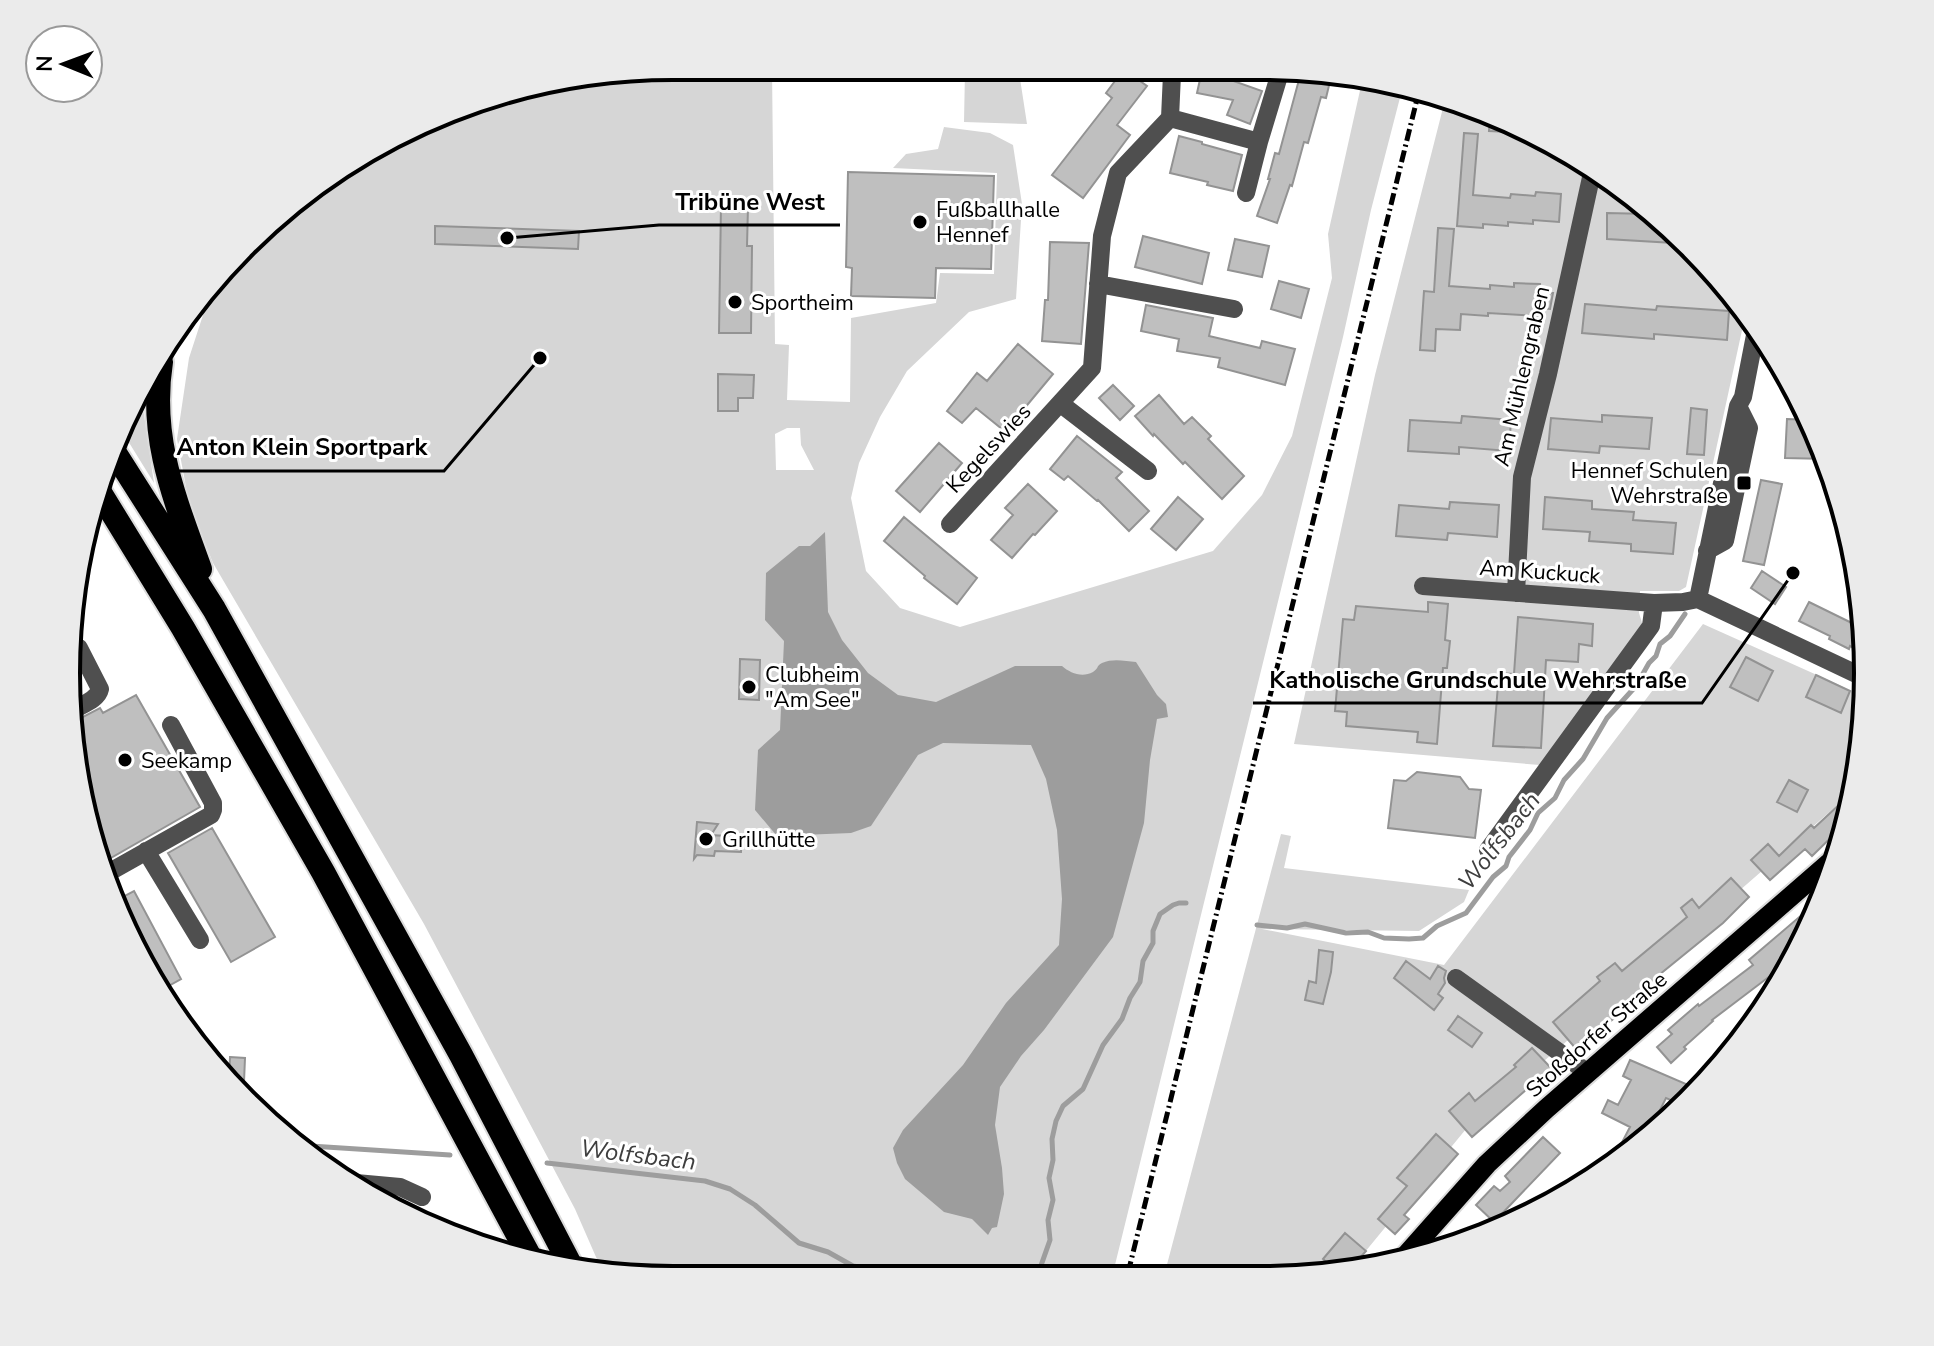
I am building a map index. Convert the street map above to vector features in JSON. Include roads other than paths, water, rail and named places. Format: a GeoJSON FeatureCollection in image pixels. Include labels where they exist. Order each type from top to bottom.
{"type":"FeatureCollection","features":[{"type":"Feature","properties":{"kind":"highway"},"geometry":{"type":"LineString","coordinates":[[158,378],[158,422],[167,478],[214,609]]}},
{"type":"Feature","properties":{"kind":"highway"},"geometry":{"type":"LineString","coordinates":[[119,460],[214,609],[461,1055],[566,1256]]}},
{"type":"Feature","properties":{"kind":"highway"},"geometry":{"type":"LineString","coordinates":[[105,501],[183,628],[323,872],[525,1247]]}},
{"type":"Feature","properties":{"kind":"main road","name":"Stoßdorfer Straße"},"geometry":{"type":"LineString","coordinates":[[1414,1246],[1487,1164],[1820,871]]}},
{"type":"Feature","properties":{"kind":"street"},"geometry":{"type":"LineString","coordinates":[[1172,80],[1170,118],[1259,142]]}},
{"type":"Feature","properties":{"kind":"street"},"geometry":{"type":"LineString","coordinates":[[1246,193],[1278,80]]}},
{"type":"Feature","properties":{"kind":"street","name":"Kegelswies"},"geometry":{"type":"LineString","coordinates":[[950,524],[1092,368],[1102,236],[1118,173],[1170,118]]}},
{"type":"Feature","properties":{"kind":"street","name":"Am Mühlengraben"},"geometry":{"type":"LineString","coordinates":[[1516,593],[1522,477],[1590,180]]}},
{"type":"Feature","properties":{"kind":"street"},"geometry":{"type":"LineString","coordinates":[[1098,284],[1234,309]]}},
{"type":"Feature","properties":{"kind":"street"},"geometry":{"type":"LineString","coordinates":[[1753,343],[1698,599],[1854,673]]}},
{"type":"Feature","properties":{"kind":"street","name":"Kegelswies"},"geometry":{"type":"LineString","coordinates":[[1061,404],[1148,471]]}},
{"type":"Feature","properties":{"kind":"street","name":"Am Kuckuck"},"geometry":{"type":"LineString","coordinates":[[1423,586],[1654,603],[1698,599]]}},
{"type":"Feature","properties":{"kind":"street"},"geometry":{"type":"LineString","coordinates":[[1488,850],[1651,626],[1654,603]]}},
{"type":"Feature","properties":{"kind":"street"},"geometry":{"type":"LineString","coordinates":[[81,651],[100,689],[94,699],[81,706]]}},
{"type":"Feature","properties":{"kind":"street"},"geometry":{"type":"LineString","coordinates":[[113,870],[211,815],[213,810],[213,803],[171,725]]}},
{"type":"Feature","properties":{"kind":"street"},"geometry":{"type":"LineString","coordinates":[[146,851],[200,940]]}},
{"type":"Feature","properties":{"kind":"street"},"geometry":{"type":"LineString","coordinates":[[1456,978],[1588,1073]]}},
{"type":"Feature","properties":{"kind":"street"},"geometry":{"type":"LineString","coordinates":[[372,1184],[400,1187],[422,1197]]}},
{"type":"Feature","properties":{"kind":"waterway","name":"Wolfsbach"},"geometry":{"type":"LineString","coordinates":[[1257,925],[1287,928],[1305,924],[1346,933],[1368,932],[1384,938],[1409,939],[1423,938],[1437,926],[1466,913],[1493,877],[1506,866],[1538,813],[1555,798],[1607,718],[1636,686],[1656,656],[1660,644],[1670,636],[1685,614]]}},
{"type":"Feature","properties":{"kind":"waterway","name":"Wolfsbach"},"geometry":{"type":"LineString","coordinates":[[1041,1266],[1050,1240],[1048,1220],[1053,1200],[1049,1178],[1056,1121],[1063,1106],[1083,1089],[1103,1045],[1122,1019],[1140,982],[1143,961],[1153,943],[1153,931],[1160,914],[1173,905],[1186,903]]}},
{"type":"Feature","properties":{"kind":"waterway","name":"Wolfsbach"},"geometry":{"type":"LineString","coordinates":[[317,1146],[450,1155]]}},
{"type":"Feature","properties":{"kind":"waterway","name":"Wolfsbach"},"geometry":{"type":"LineString","coordinates":[[547,1163],[705,1181],[730,1189],[755,1205],[799,1243],[828,1252],[853,1266]]}},
{"type":"Feature","properties":{"kind":"railway"},"geometry":{"type":"LineString","coordinates":[[1130,1266],[1417,101]]}},
{"type":"Feature","properties":{"kind":"place","name":"Fußballhalle Hennef"},"geometry":{"type":"Point","coordinates":[920,222]}},
{"type":"Feature","properties":{"kind":"place","name":"Tribüne West"},"geometry":{"type":"Point","coordinates":[507,238]}},
{"type":"Feature","properties":{"kind":"place","name":"Sportheim"},"geometry":{"type":"Point","coordinates":[735,302]}},
{"type":"Feature","properties":{"kind":"place","name":"Anton Klein Sportpark"},"geometry":{"type":"Point","coordinates":[540,358]}},
{"type":"Feature","properties":{"kind":"place","name":"Hennef Schulen Wehrstraße"},"geometry":{"type":"Point","coordinates":[1744,483]}},
{"type":"Feature","properties":{"kind":"place","name":"Katholische Grundschule Wehrstraße"},"geometry":{"type":"Point","coordinates":[1793,573]}},
{"type":"Feature","properties":{"kind":"place","name":"Clubheim \"Am See\""},"geometry":{"type":"Point","coordinates":[749,687]}},
{"type":"Feature","properties":{"kind":"place","name":"Seekamp"},"geometry":{"type":"Point","coordinates":[125,760]}},
{"type":"Feature","properties":{"kind":"place","name":"Grillhütte"},"geometry":{"type":"Point","coordinates":[706,839]}}]}
